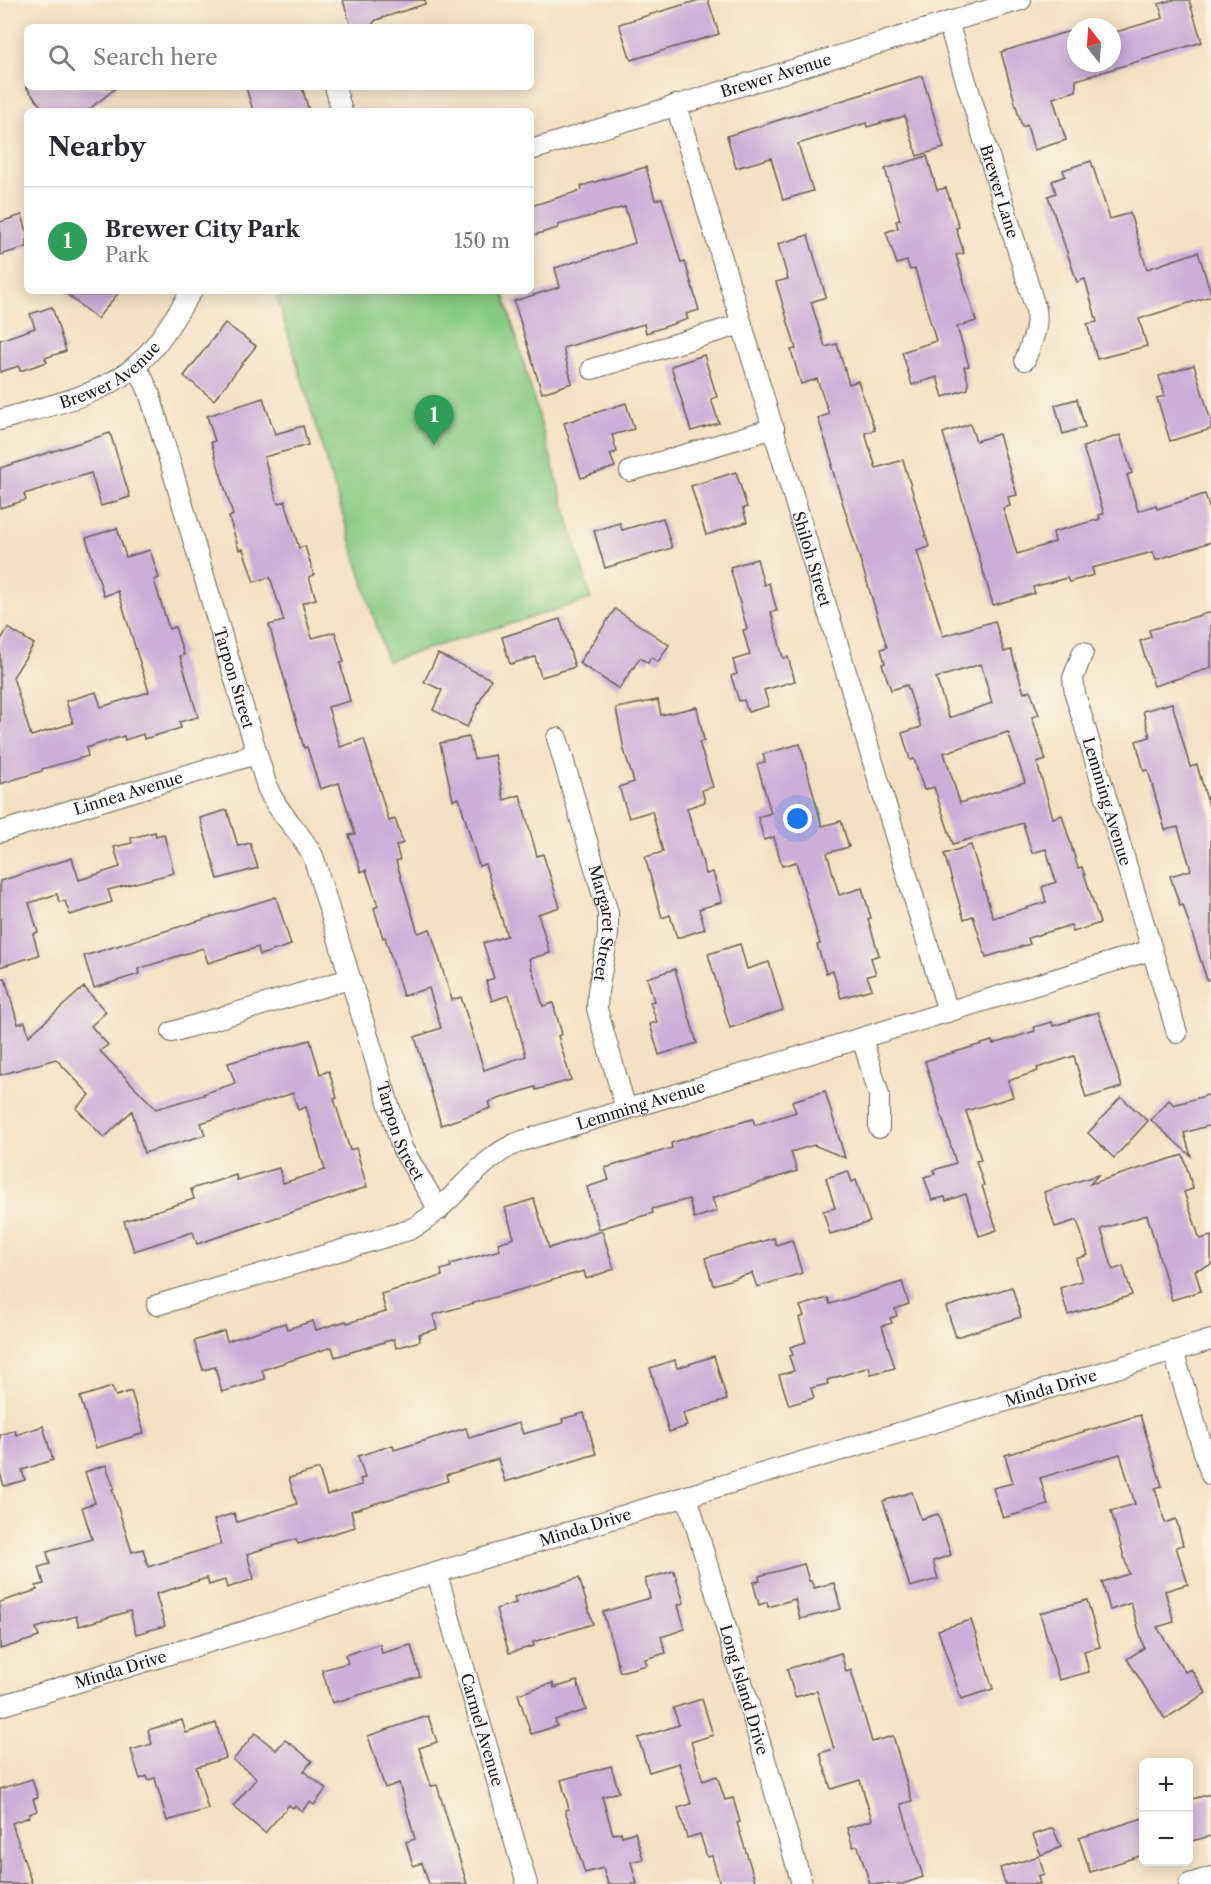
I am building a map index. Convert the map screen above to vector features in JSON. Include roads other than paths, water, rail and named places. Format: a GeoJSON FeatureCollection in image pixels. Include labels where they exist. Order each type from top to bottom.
{"type":"FeatureCollection","features":[{"type":"Feature","properties":{"kind":"street","name":"Brewer Avenue"},"geometry":{"type":"LineString","coordinates":[[534,149],[1021,0]]}},
{"type":"Feature","properties":{"kind":"street","name":"Brewer Lane"},"geometry":{"type":"LineString","coordinates":[[948,22],[1036,310],[1035,333],[1024,360]]}},
{"type":"Feature","properties":{"kind":"street"},"geometry":{"type":"LineString","coordinates":[[336,90],[341,108]]}},
{"type":"Feature","properties":{"kind":"street","name":"Shiloh Street"},"geometry":{"type":"LineString","coordinates":[[676,105],[948,1012]]}},
{"type":"Feature","properties":{"kind":"street","name":"Brewer Avenue"},"geometry":{"type":"LineString","coordinates":[[0,420],[92,391],[135,367],[160,339],[190,294]]}},
{"type":"Feature","properties":{"kind":"street"},"geometry":{"type":"LineString","coordinates":[[592,369],[742,324]]}},
{"type":"Feature","properties":{"kind":"street","name":"Tarpon Street"},"geometry":{"type":"LineString","coordinates":[[135,367],[149,393],[271,799],[299,832],[313,856],[402,1148],[440,1210]]}},
{"type":"Feature","properties":{"kind":"street"},"geometry":{"type":"LineString","coordinates":[[630,471],[774,428]]}},
{"type":"Feature","properties":{"kind":"street","name":"Lemming Avenue"},"geometry":{"type":"LineString","coordinates":[[1083,652],[1073,678],[1075,694],[1178,1033]]}},
{"type":"Feature","properties":{"kind":"street","name":"Margaret Street"},"geometry":{"type":"LineString","coordinates":[[557,738],[608,913],[608,935],[597,1009],[626,1109]]}},
{"type":"Feature","properties":{"kind":"street","name":"Linnea Avenue"},"geometry":{"type":"LineString","coordinates":[[0,832],[256,754]]}},
{"type":"Feature","properties":{"kind":"street","name":"Lemming Avenue"},"geometry":{"type":"LineString","coordinates":[[157,1305],[409,1230],[440,1210],[487,1161],[509,1146],[1151,950]]}},
{"type":"Feature","properties":{"kind":"street"},"geometry":{"type":"LineString","coordinates":[[172,1032],[349,979]]}},
{"type":"Feature","properties":{"kind":"street"},"geometry":{"type":"LineString","coordinates":[[862,1038],[879,1095],[879,1128]]}},
{"type":"Feature","properties":{"kind":"street","name":"Minda Drive"},"geometry":{"type":"LineString","coordinates":[[0,1706],[687,1496],[1211,1340]]}},
{"type":"Feature","properties":{"kind":"street"},"geometry":{"type":"LineString","coordinates":[[1173,1352],[1211,1474]]}},
{"type":"Feature","properties":{"kind":"street","name":"Long Island Drive"},"geometry":{"type":"LineString","coordinates":[[687,1496],[802,1884]]}},
{"type":"Feature","properties":{"kind":"street","name":"Carmel Avenue"},"geometry":{"type":"LineString","coordinates":[[436,1574],[527,1884]]}},
{"type":"Feature","properties":{"kind":"street"},"geometry":{"type":"LineString","coordinates":[[1189,1884],[1211,1878]]}},
{"type":"Feature","properties":{"kind":"place","name":"Brewer City Park"},"geometry":{"type":"Point","coordinates":[434,445]}}]}
